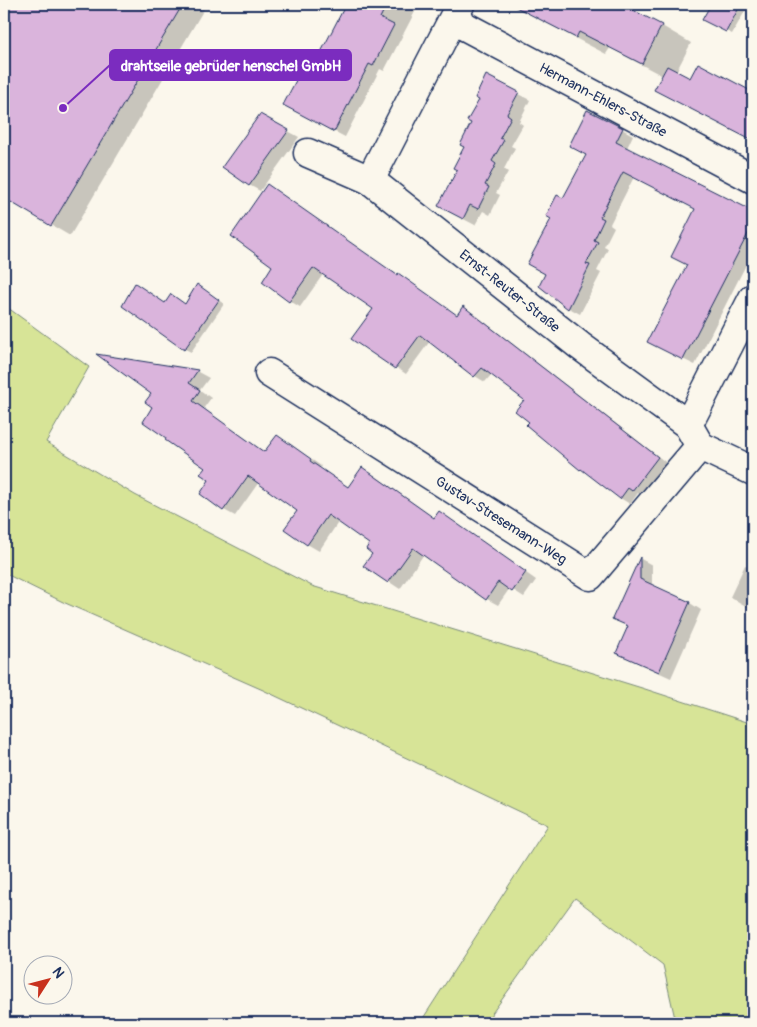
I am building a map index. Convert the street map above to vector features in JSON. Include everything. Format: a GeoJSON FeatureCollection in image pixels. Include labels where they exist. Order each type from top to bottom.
{"type":"FeatureCollection","features":[{"type":"Feature","properties":{"kind":"street","name":"Hermann-Ehlers-Straße"},"geometry":{"type":"LineString","coordinates":[[457,12],[753,179]]}},
{"type":"Feature","properties":{"kind":"street"},"geometry":{"type":"LineString","coordinates":[[370,180],[457,12]]}},
{"type":"Feature","properties":{"kind":"street","name":"Ernst-Reuter-Straße"},"geometry":{"type":"LineString","coordinates":[[308,153],[370,180],[694,436],[753,471]]}},
{"type":"Feature","properties":{"kind":"street"},"geometry":{"type":"LineString","coordinates":[[694,436],[753,298]]}},
{"type":"Feature","properties":{"kind":"street","name":"Gustav-Stresemann-Weg"},"geometry":{"type":"LineString","coordinates":[[269,373],[590,576],[694,436]]}},
{"type":"Feature","properties":{"kind":"green space"},"geometry":{"type":"Polygon","coordinates":[[[4,305],[89,367],[46,442],[135,495],[312,586],[753,724],[753,1023],[676,1023],[663,965],[575,898],[485,1023],[420,1023],[548,825],[263,690],[63,602],[4,573],[4,305]]]}},
{"type":"Feature","properties":{"kind":"building"},"geometry":{"type":"Polygon","coordinates":[[[12,4],[183,4],[51,226],[4,198],[4,18],[12,4]]]}},
{"type":"Feature","properties":{"kind":"building"},"geometry":{"type":"Polygon","coordinates":[[[346,4],[387,4],[380,18],[394,25],[373,66],[369,64],[334,132],[283,105],[311,52],[319,56],[346,4]]]}},
{"type":"Feature","properties":{"kind":"building"},"geometry":{"type":"Polygon","coordinates":[[[510,4],[621,4],[662,25],[642,64],[579,32],[576,38],[510,4]]]}},
{"type":"Feature","properties":{"kind":"building"},"geometry":{"type":"Polygon","coordinates":[[[711,4],[741,4],[726,32],[702,20],[711,4]]]}},
{"type":"Feature","properties":{"kind":"building"},"geometry":{"type":"Polygon","coordinates":[[[698,63],[753,92],[753,141],[654,90],[667,66],[690,78],[698,63]]]}},
{"type":"Feature","properties":{"kind":"building"},"geometry":{"type":"Polygon","coordinates":[[[486,75],[519,92],[507,114],[511,117],[500,138],[504,140],[492,161],[496,164],[485,185],[489,187],[478,209],[470,205],[463,219],[438,206],[457,170],[453,168],[464,147],[460,145],[471,123],[467,121],[479,100],[475,98],[486,75]]]}},
{"type":"Feature","properties":{"kind":"building"},"geometry":{"type":"Polygon","coordinates":[[[587,110],[623,128],[616,142],[753,211],[753,224],[683,360],[647,342],[687,265],[671,257],[695,209],[623,172],[600,217],[604,219],[594,240],[598,242],[586,264],[590,265],[568,309],[539,286],[545,274],[527,264],[551,219],[546,216],[557,195],[563,198],[586,155],[569,146],[587,110]]]}},
{"type":"Feature","properties":{"kind":"building"},"geometry":{"type":"Polygon","coordinates":[[[260,114],[289,130],[249,186],[222,167],[260,114]]]}},
{"type":"Feature","properties":{"kind":"building"},"geometry":{"type":"Polygon","coordinates":[[[267,184],[457,315],[463,306],[658,457],[632,491],[628,488],[620,499],[580,470],[526,425],[529,422],[515,411],[524,400],[482,368],[474,377],[420,335],[395,369],[351,339],[373,309],[313,268],[289,302],[262,282],[272,266],[231,236],[267,184]]]}},
{"type":"Feature","properties":{"kind":"building"},"geometry":{"type":"Polygon","coordinates":[[[135,283],[165,303],[171,294],[185,304],[197,284],[219,300],[184,350],[122,306],[135,283]]]}},
{"type":"Feature","properties":{"kind":"building"},"geometry":{"type":"Polygon","coordinates":[[[96,354],[198,370],[189,383],[200,390],[193,401],[264,452],[277,435],[348,487],[362,467],[434,518],[439,511],[526,572],[512,592],[498,582],[486,600],[413,548],[388,583],[363,566],[372,554],[366,549],[369,544],[328,515],[307,545],[284,529],[297,511],[248,476],[223,511],[200,494],[209,480],[200,474],[205,468],[143,422],[152,407],[145,402],[151,394],[96,354]]]}},
{"type":"Feature","properties":{"kind":"building"},"geometry":{"type":"Polygon","coordinates":[[[640,557],[640,579],[690,602],[659,672],[616,653],[628,626],[612,619],[640,557]]]}},
{"type":"Feature","properties":{"kind":"place","name":"drahtseile gebrüder henschel GmbH"},"geometry":{"type":"Point","coordinates":[63,108]}}]}
